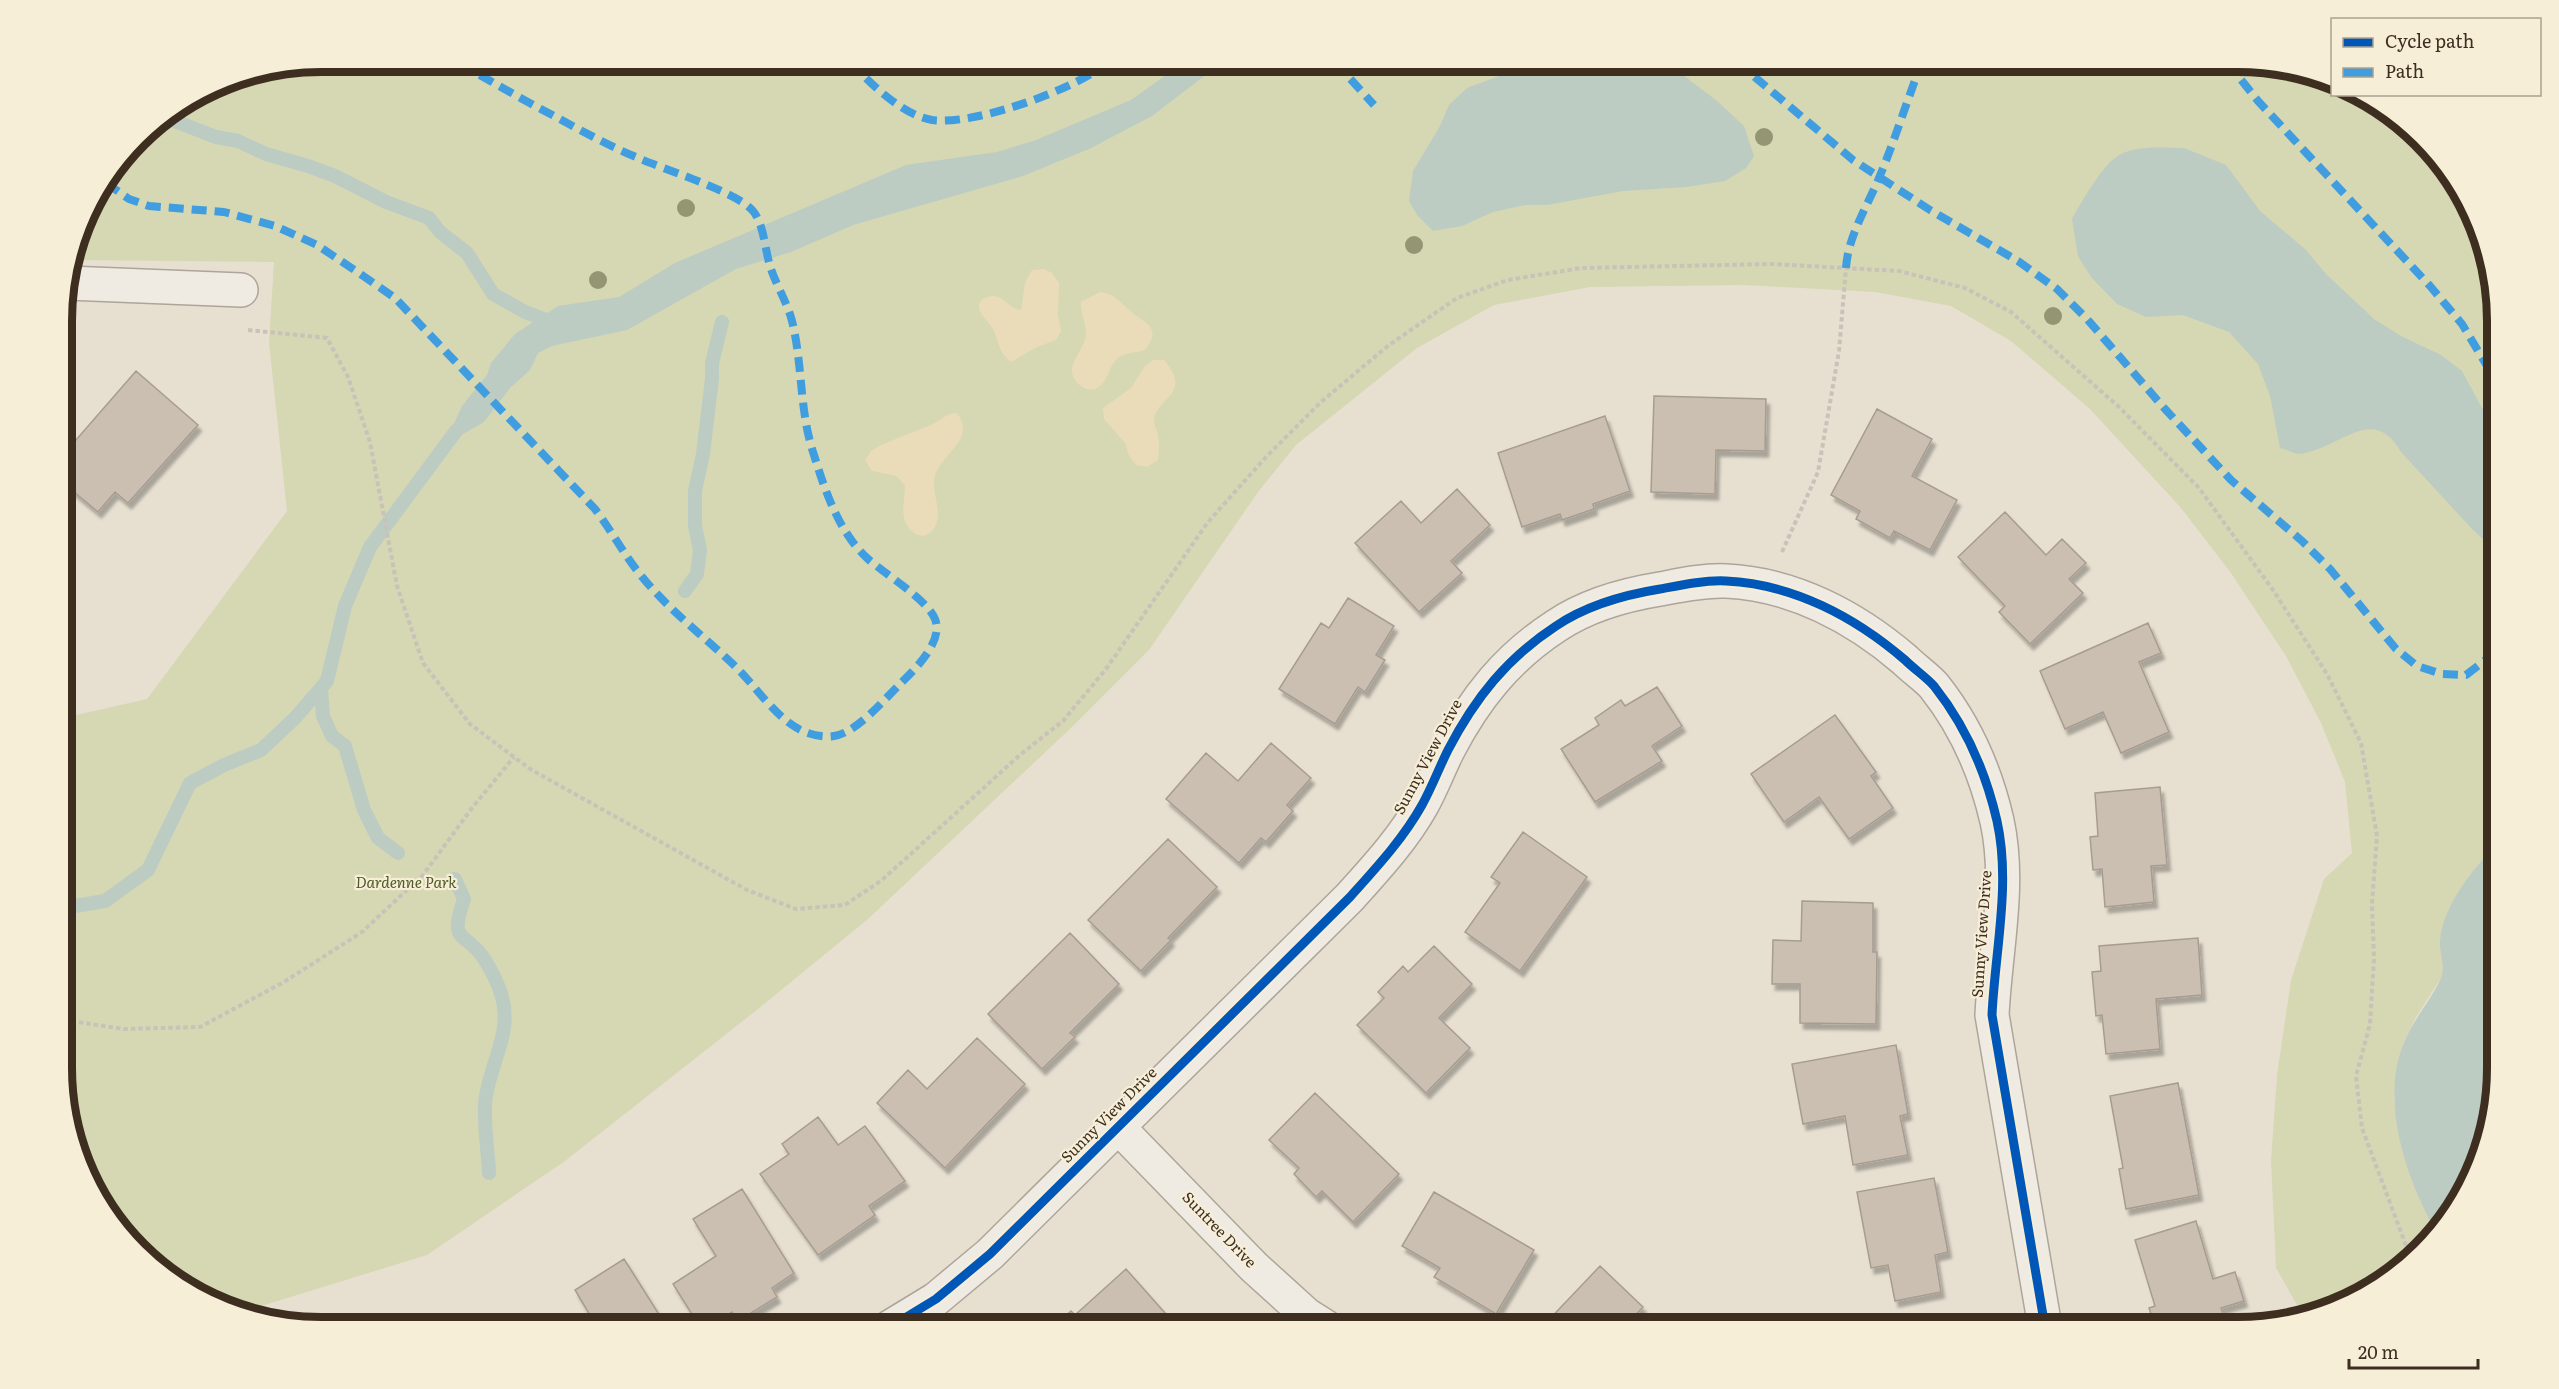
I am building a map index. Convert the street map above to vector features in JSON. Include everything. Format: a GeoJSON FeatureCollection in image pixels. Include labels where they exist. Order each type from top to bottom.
{"type":"FeatureCollection","features":[{"type":"Feature","properties":{"kind":"street"},"geometry":{"type":"LineString","coordinates":[[75,283],[241,290]]}},
{"type":"Feature","properties":{"kind":"street","name":"Sunny View Drive"},"geometry":{"type":"LineString","coordinates":[[906,1317],[936,1299],[990,1254],[1350,897],[1392,850],[1422,805],[1448,750],[1477,699],[1512,659],[1556,626],[1590,607],[1640,592],[1686,584],[1725,581],[1763,586],[1808,598],[1849,618],[1887,645],[1933,686],[1968,738],[1983,773],[1997,820],[2001,847],[2002,913],[1994,972],[1992,1015],[2043,1317]]}},
{"type":"Feature","properties":{"kind":"street","name":"Suntree Drive"},"geometry":{"type":"LineString","coordinates":[[1118,1127],[1254,1267],[1310,1317]]}},
{"type":"Feature","properties":{"kind":"path"},"geometry":{"type":"LineString","coordinates":[[1763,586],[1791,536],[1818,472],[1839,351],[1846,268]]}},
{"type":"Feature","properties":{"kind":"path"},"geometry":{"type":"LineString","coordinates":[[241,290],[246,330],[327,338],[348,376],[370,442],[397,586]]}},
{"type":"Feature","properties":{"kind":"path"},"geometry":{"type":"LineString","coordinates":[[72,1021],[124,1029],[200,1027],[284,982],[362,932],[423,875],[472,808],[514,757]]}},
{"type":"Feature","properties":{"kind":"green space","name":"Dardenne Park"},"geometry":{"type":"Polygon","coordinates":[[[321,72],[2238,72],[2287,77],[2331,90],[2331,96],[2344,96],[2390,123],[2436,169],[2454,196],[2468,226],[2479,257],[2485,288],[2487,321],[2487,957],[2443,975],[2416,1017],[2403,1044],[2394,1100],[2402,1149],[2411,1178],[2433,1224],[2390,1266],[2348,1291],[2302,1309],[2300,1309],[2276,1268],[2271,1161],[2277,1075],[2291,980],[2324,879],[2352,853],[2345,782],[2321,723],[2286,656],[2231,573],[2181,508],[2090,409],[2011,341],[1951,306],[1875,292],[1744,285],[1590,287],[1494,305],[1417,348],[1296,445],[1258,492],[1149,650],[1071,728],[868,919],[565,1161],[427,1255],[254,1308],[226,1298],[196,1284],[169,1266],[123,1220],[98,1178],[80,1132],[74,1101],[72,1068],[72,716],[147,699],[287,511],[269,343],[274,262],[79,260],[85,241],[105,196],[123,169],[169,123],[196,105],[226,91],[257,80],[288,74],[321,72]]]}},
{"type":"Feature","properties":{"kind":"sand"},"geometry":{"type":"Polygon","coordinates":[[[1044,269],[1052,273],[1059,283],[1058,315],[1061,331],[1056,340],[1037,347],[1011,362],[1000,349],[994,331],[980,311],[979,303],[993,296],[1021,310],[1025,283],[1032,270],[1044,269]]]}},
{"type":"Feature","properties":{"kind":"sand"},"geometry":{"type":"Polygon","coordinates":[[[1100,292],[1116,298],[1149,326],[1152,335],[1145,350],[1118,358],[1101,385],[1088,389],[1077,382],[1072,369],[1086,334],[1081,302],[1100,292]]]}},
{"type":"Feature","properties":{"kind":"sand"},"geometry":{"type":"Polygon","coordinates":[[[1153,360],[1164,360],[1175,382],[1170,396],[1155,414],[1154,423],[1159,442],[1158,460],[1147,467],[1136,465],[1128,454],[1126,444],[1104,419],[1103,408],[1131,388],[1145,366],[1153,360]]]}},
{"type":"Feature","properties":{"kind":"sand"},"geometry":{"type":"Polygon","coordinates":[[[957,413],[962,422],[963,431],[935,476],[937,522],[930,533],[920,535],[910,530],[904,518],[905,486],[897,476],[872,471],[865,460],[871,451],[881,445],[933,424],[949,414],[957,413]]]}},
{"type":"Feature","properties":{"kind":"shaded area"},"geometry":{"type":"Polygon","coordinates":[[[1169,72],[1208,72],[1152,116],[1089,149],[1023,176],[853,225],[791,252],[736,269],[627,330],[552,346],[538,353],[530,370],[510,388],[484,422],[444,445],[462,406],[487,375],[491,363],[515,334],[558,306],[619,297],[675,263],[906,165],[997,152],[1036,140],[1131,100],[1169,72]]]}},
{"type":"Feature","properties":{"kind":"shaded area"},"geometry":{"type":"Polygon","coordinates":[[[1510,72],[1679,72],[1717,101],[1744,126],[1754,156],[1746,168],[1725,181],[1686,187],[1623,191],[1547,205],[1525,205],[1493,212],[1462,226],[1433,231],[1417,215],[1409,201],[1413,171],[1440,126],[1449,105],[1467,88],[1510,72]]]}},
{"type":"Feature","properties":{"kind":"shaded area"},"geometry":{"type":"Polygon","coordinates":[[[2148,148],[2184,148],[2226,165],[2260,211],[2305,249],[2326,274],[2374,319],[2401,336],[2441,355],[2462,371],[2487,417],[2487,543],[2381,431],[2371,429],[2360,431],[2301,454],[2280,448],[2270,396],[2258,364],[2229,332],[2183,315],[2146,317],[2117,304],[2091,277],[2078,256],[2072,219],[2109,163],[2122,154],[2148,148]]]}},
{"type":"Feature","properties":{"kind":"shaded area"},"geometry":{"type":"Polygon","coordinates":[[[2487,855],[2485,1101],[2479,1132],[2468,1163],[2454,1192],[2432,1224],[2416,1190],[2400,1142],[2394,1092],[2397,1068],[2407,1036],[2441,978],[2443,969],[2440,941],[2447,914],[2461,888],[2487,855]]]}},
{"type":"Feature","properties":{"kind":"building"},"geometry":{"type":"Polygon","coordinates":[[[136,371],[198,425],[128,503],[115,492],[98,512],[72,490],[72,445],[136,371]]]}},
{"type":"Feature","properties":{"kind":"building"},"geometry":{"type":"Polygon","coordinates":[[[1654,396],[1766,399],[1765,451],[1716,450],[1715,494],[1651,492],[1654,396]]]}},
{"type":"Feature","properties":{"kind":"building"},"geometry":{"type":"Polygon","coordinates":[[[1877,409],[1932,439],[1912,476],[1957,500],[1930,550],[1894,531],[1890,538],[1856,519],[1860,511],[1831,495],[1877,409]]]}},
{"type":"Feature","properties":{"kind":"building"},"geometry":{"type":"Polygon","coordinates":[[[1605,416],[1630,491],[1593,504],[1594,509],[1562,520],[1560,514],[1522,527],[1498,453],[1605,416]]]}},
{"type":"Feature","properties":{"kind":"building"},"geometry":{"type":"Polygon","coordinates":[[[1457,489],[1490,525],[1451,561],[1462,573],[1419,612],[1355,543],[1401,501],[1421,523],[1457,489]]]}},
{"type":"Feature","properties":{"kind":"building"},"geometry":{"type":"Polygon","coordinates":[[[2005,512],[2046,555],[2062,539],[2086,563],[2069,579],[2083,593],[2030,644],[1999,612],[2005,606],[1958,557],[2005,512]]]}},
{"type":"Feature","properties":{"kind":"building"},"geometry":{"type":"Polygon","coordinates":[[[1348,598],[1394,626],[1376,655],[1385,660],[1365,692],[1358,687],[1335,724],[1279,689],[1321,623],[1329,628],[1348,598]]]}},
{"type":"Feature","properties":{"kind":"building"},"geometry":{"type":"Polygon","coordinates":[[[2148,623],[2161,653],[2139,662],[2169,732],[2121,753],[2103,712],[2065,729],[2040,671],[2148,623]]]}},
{"type":"Feature","properties":{"kind":"building"},"geometry":{"type":"Polygon","coordinates":[[[1657,687],[1682,726],[1652,746],[1662,761],[1595,802],[1561,749],[1599,725],[1595,718],[1621,700],[1625,706],[1657,687]]]}},
{"type":"Feature","properties":{"kind":"building"},"geometry":{"type":"Polygon","coordinates":[[[1835,715],[1876,772],[1871,776],[1893,808],[1849,839],[1819,797],[1784,822],[1751,774],[1835,715]]]}},
{"type":"Feature","properties":{"kind":"building"},"geometry":{"type":"Polygon","coordinates":[[[1271,743],[1311,778],[1287,805],[1293,811],[1266,842],[1261,838],[1239,863],[1166,799],[1206,753],[1238,781],[1271,743]]]}},
{"type":"Feature","properties":{"kind":"building"},"geometry":{"type":"Polygon","coordinates":[[[2160,787],[2167,865],[2151,866],[2154,902],[2105,907],[2102,869],[2093,870],[2090,837],[2098,836],[2095,793],[2160,787]]]}},
{"type":"Feature","properties":{"kind":"building"},"geometry":{"type":"Polygon","coordinates":[[[1523,832],[1587,877],[1520,971],[1465,932],[1500,883],[1491,877],[1523,832]]]}},
{"type":"Feature","properties":{"kind":"building"},"geometry":{"type":"Polygon","coordinates":[[[1168,839],[1217,887],[1168,938],[1171,940],[1141,971],[1088,920],[1168,839]]]}},
{"type":"Feature","properties":{"kind":"building"},"geometry":{"type":"Polygon","coordinates":[[[1802,901],[1873,903],[1873,952],[1877,952],[1876,1024],[1800,1023],[1800,984],[1772,984],[1773,940],[1801,941],[1802,901]]]}},
{"type":"Feature","properties":{"kind":"building"},"geometry":{"type":"Polygon","coordinates":[[[1070,933],[1119,984],[1070,1033],[1075,1037],[1042,1069],[988,1014],[1070,933]]]}},
{"type":"Feature","properties":{"kind":"building"},"geometry":{"type":"Polygon","coordinates":[[[2198,938],[2202,995],[2156,999],[2160,1049],[2106,1054],[2102,1015],[2096,1016],[2092,972],[2101,971],[2099,946],[2198,938]]]}},
{"type":"Feature","properties":{"kind":"building"},"geometry":{"type":"Polygon","coordinates":[[[1434,946],[1472,984],[1439,1018],[1470,1048],[1426,1093],[1357,1025],[1384,998],[1378,992],[1403,966],[1408,972],[1434,946]]]}},
{"type":"Feature","properties":{"kind":"building"},"geometry":{"type":"Polygon","coordinates":[[[977,1038],[1025,1084],[945,1168],[877,1103],[908,1070],[927,1089],[977,1038]]]}},
{"type":"Feature","properties":{"kind":"building"},"geometry":{"type":"Polygon","coordinates":[[[1896,1045],[1908,1114],[1900,1116],[1908,1155],[1853,1165],[1845,1116],[1803,1124],[1792,1064],[1896,1045]]]}},
{"type":"Feature","properties":{"kind":"building"},"geometry":{"type":"Polygon","coordinates":[[[2178,1083],[2199,1195],[2126,1209],[2119,1169],[2123,1168],[2110,1096],[2178,1083]]]}},
{"type":"Feature","properties":{"kind":"building"},"geometry":{"type":"Polygon","coordinates":[[[1315,1093],[1399,1174],[1353,1222],[1322,1191],[1316,1197],[1294,1174],[1299,1168],[1269,1140],[1315,1093]]]}},
{"type":"Feature","properties":{"kind":"building"},"geometry":{"type":"Polygon","coordinates":[[[818,1117],[838,1145],[865,1126],[905,1181],[869,1206],[875,1215],[818,1255],[760,1174],[789,1154],[782,1144],[818,1117]]]}},
{"type":"Feature","properties":{"kind":"building"},"geometry":{"type":"Polygon","coordinates":[[[1934,1178],[1948,1252],[1935,1255],[1941,1292],[1895,1301],[1888,1265],[1871,1268],[1857,1192],[1934,1178]]]}},
{"type":"Feature","properties":{"kind":"building"},"geometry":{"type":"Polygon","coordinates":[[[742,1189],[794,1273],[772,1288],[777,1297],[744,1317],[735,1317],[732,1312],[724,1317],[694,1317],[673,1284],[716,1256],[693,1219],[742,1189]]]}},
{"type":"Feature","properties":{"kind":"building"},"geometry":{"type":"Polygon","coordinates":[[[1434,1192],[1534,1250],[1496,1314],[1434,1277],[1440,1268],[1402,1246],[1434,1192]]]}},
{"type":"Feature","properties":{"kind":"building"},"geometry":{"type":"Polygon","coordinates":[[[2196,1221],[2213,1279],[2235,1272],[2244,1301],[2221,1308],[2224,1317],[2152,1317],[2149,1308],[2155,1306],[2135,1240],[2196,1221]]]}},
{"type":"Feature","properties":{"kind":"building"},"geometry":{"type":"Polygon","coordinates":[[[624,1259],[661,1317],[591,1317],[575,1290],[624,1259]]]}},
{"type":"Feature","properties":{"kind":"building"},"geometry":{"type":"Polygon","coordinates":[[[1600,1266],[1643,1307],[1634,1317],[1552,1317],[1600,1266]]]}},
{"type":"Feature","properties":{"kind":"building"},"geometry":{"type":"Polygon","coordinates":[[[1126,1269],[1169,1317],[1064,1317],[1071,1311],[1075,1315],[1126,1269]]]}},
{"type":"Feature","properties":{"kind":"waterway"},"geometry":{"type":"LineString","coordinates":[[173,120],[335,176],[386,202],[429,218],[440,232],[467,253],[493,294],[525,312],[557,324]]}},
{"type":"Feature","properties":{"kind":"waterway"},"geometry":{"type":"LineString","coordinates":[[685,591],[697,574],[700,550],[695,526],[695,491],[703,454],[712,363],[722,322]]}},
{"type":"Feature","properties":{"kind":"waterway"},"geometry":{"type":"LineString","coordinates":[[72,906],[105,901],[148,870],[190,783],[224,765],[261,750],[295,718],[327,681],[345,606],[370,547],[456,431]]}},
{"type":"Feature","properties":{"kind":"waterway"},"geometry":{"type":"LineString","coordinates":[[321,689],[323,716],[332,736],[345,746],[364,810],[378,838],[398,853]]}},
{"type":"Feature","properties":{"kind":"waterway"},"geometry":{"type":"LineString","coordinates":[[455,879],[464,899],[459,914],[458,931],[478,950],[487,964],[501,993],[505,1011],[502,1038],[485,1105],[489,1173]]}},
{"type":"Feature","properties":{"kind":"marked path"},"geometry":{"type":"LineString","coordinates":[[111,187],[129,199],[149,206],[224,212],[275,226],[317,245],[395,298],[595,509],[650,586],[737,668],[780,715],[801,730],[815,735],[834,736],[851,729],[878,707],[920,663],[932,646],[937,628],[935,619],[923,603],[857,548],[834,510],[809,438],[792,321],[770,266],[757,216],[745,204],[732,196],[611,146],[475,72]]}},
{"type":"Feature","properties":{"kind":"marked path"},"geometry":{"type":"LineString","coordinates":[[860,72],[898,105],[909,112],[932,120],[973,117],[998,111],[1050,94],[1094,72]]}},
{"type":"Feature","properties":{"kind":"marked path"},"geometry":{"type":"LineString","coordinates":[[1344,72],[1374,105]]}},
{"type":"Feature","properties":{"kind":"marked path"},"geometry":{"type":"LineString","coordinates":[[1749,72],[1853,160],[1930,210],[2018,261],[2057,289],[2087,319],[2165,409],[2231,480],[2302,541],[2330,569],[2396,649],[2417,666],[2442,674],[2466,675],[2487,659]]}},
{"type":"Feature","properties":{"kind":"marked path"},"geometry":{"type":"LineString","coordinates":[[1846,268],[1854,233],[1885,164],[1918,72]]}},
{"type":"Feature","properties":{"kind":"marked path"},"geometry":{"type":"LineString","coordinates":[[2235,72],[2258,101],[2430,286],[2462,324],[2487,366]]}},
{"type":"Feature","properties":{"kind":"cycle path"},"geometry":{"type":"LineString","coordinates":[[906,1317],[936,1299],[990,1254],[1350,897],[1389,853],[1415,818],[1469,713],[1494,680],[1522,652],[1556,626],[1580,612],[1606,602],[1646,591],[1718,581],[1751,583],[1799,596],[1844,617],[1865,630],[1886,644],[1934,686],[1965,733],[1973,750],[1987,785],[2001,845],[2003,869],[2001,918],[1992,1015],[2043,1317]]}}]}
